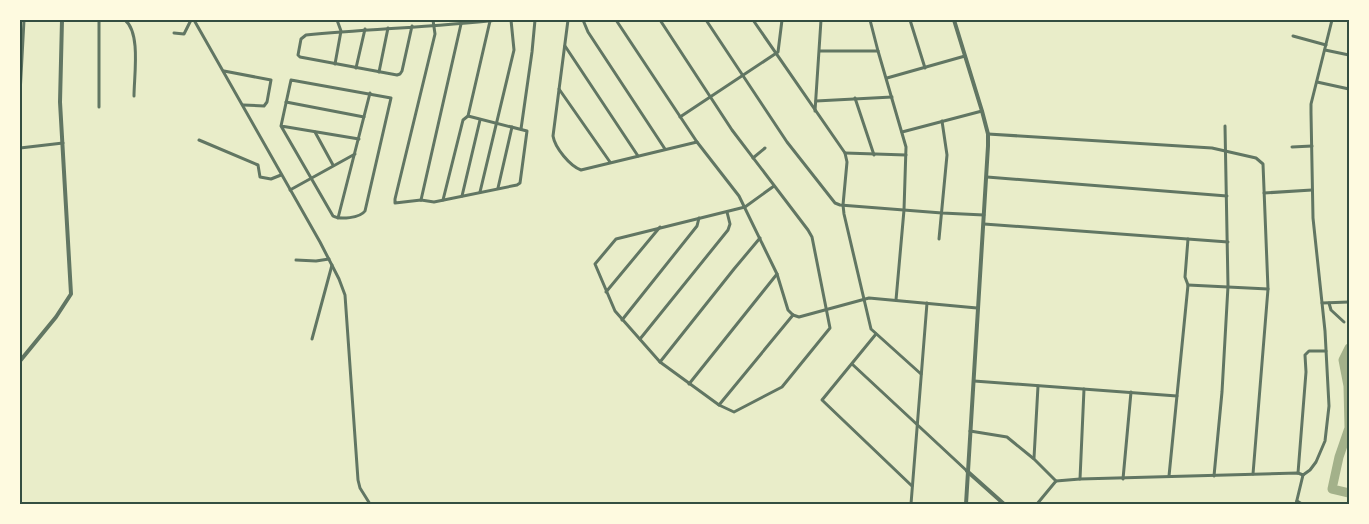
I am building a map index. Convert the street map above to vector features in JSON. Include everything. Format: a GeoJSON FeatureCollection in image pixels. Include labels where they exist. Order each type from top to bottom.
{"type":"FeatureCollection","features":[{"type":"Feature","properties":{"kind":"street"},"geometry":{"type":"LineString","coordinates":[[20,94],[24,20]]}},
{"type":"Feature","properties":{"kind":"street"},"geometry":{"type":"LineString","coordinates":[[20,361],[72,294],[60,94],[62,20]]}},
{"type":"Feature","properties":{"kind":"street"},"geometry":{"type":"LineString","coordinates":[[99,107],[100,20]]}},
{"type":"Feature","properties":{"kind":"street"},"geometry":{"type":"LineString","coordinates":[[125,20],[132,29],[135,39],[134,96]]}},
{"type":"Feature","properties":{"kind":"street"},"geometry":{"type":"LineString","coordinates":[[174,33],[184,34],[192,20],[223,71],[339,278],[344,295],[358,480],[360,488],[370,504]]}},
{"type":"Feature","properties":{"kind":"street"},"geometry":{"type":"LineString","coordinates":[[335,64],[341,31],[337,20]]}},
{"type":"Feature","properties":{"kind":"street"},"geometry":{"type":"LineString","coordinates":[[433,20],[435,34],[394,199],[396,203],[421,200],[434,202],[517,185],[521,181],[527,131],[468,116]]}},
{"type":"Feature","properties":{"kind":"street"},"geometry":{"type":"LineString","coordinates":[[412,26],[400,74],[356,68],[298,56],[302,36],[341,31],[412,26],[461,24],[498,20]]}},
{"type":"Feature","properties":{"kind":"street"},"geometry":{"type":"LineString","coordinates":[[480,192],[514,50],[512,20]]}},
{"type":"Feature","properties":{"kind":"street"},"geometry":{"type":"LineString","coordinates":[[521,129],[535,20]]}},
{"type":"Feature","properties":{"kind":"street"},"geometry":{"type":"LineString","coordinates":[[568,20],[552,136],[554,142],[575,168],[581,170],[697,142]]}},
{"type":"Feature","properties":{"kind":"street"},"geometry":{"type":"LineString","coordinates":[[583,20],[588,32],[665,149]]}},
{"type":"Feature","properties":{"kind":"street"},"geometry":{"type":"LineString","coordinates":[[616,20],[697,142],[730,182],[760,238],[777,274],[788,310],[793,315],[799,317],[863,299],[896,300],[977,308]]}},
{"type":"Feature","properties":{"kind":"street"},"geometry":{"type":"LineString","coordinates":[[660,20],[752,158],[774,186],[812,237],[826,309],[829,330],[782,387],[734,412],[719,405],[660,362],[615,311],[595,264],[616,238],[745,207],[774,186]]}},
{"type":"Feature","properties":{"kind":"street"},"geometry":{"type":"LineString","coordinates":[[706,20],[808,170],[837,205],[942,214],[985,215]]}},
{"type":"Feature","properties":{"kind":"street"},"geometry":{"type":"LineString","coordinates":[[753,20],[845,153],[847,162],[843,205],[869,324],[876,334],[921,374]]}},
{"type":"Feature","properties":{"kind":"street"},"geometry":{"type":"LineString","coordinates":[[680,117],[776,54],[780,45],[782,20]]}},
{"type":"Feature","properties":{"kind":"street"},"geometry":{"type":"LineString","coordinates":[[815,111],[821,20]]}},
{"type":"Feature","properties":{"kind":"street"},"geometry":{"type":"LineString","coordinates":[[870,20],[902,132],[906,155],[904,210],[896,300]]}},
{"type":"Feature","properties":{"kind":"street"},"geometry":{"type":"LineString","coordinates":[[910,20],[925,68]]}},
{"type":"Feature","properties":{"kind":"street"},"geometry":{"type":"LineString","coordinates":[[954,20],[988,134],[985,215],[977,308],[966,504]]}},
{"type":"Feature","properties":{"kind":"street"},"geometry":{"type":"LineString","coordinates":[[1302,504],[1296,503],[1303,475],[1316,462],[1325,441],[1329,406],[1322,303],[1313,218],[1311,104],[1332,20]]}},
{"type":"Feature","properties":{"kind":"street"},"geometry":{"type":"LineString","coordinates":[[442,200],[463,120],[468,116],[490,21]]}},
{"type":"Feature","properties":{"kind":"street"},"geometry":{"type":"LineString","coordinates":[[421,200],[461,24]]}},
{"type":"Feature","properties":{"kind":"street"},"geometry":{"type":"LineString","coordinates":[[379,72],[388,28]]}},
{"type":"Feature","properties":{"kind":"street"},"geometry":{"type":"LineString","coordinates":[[356,68],[365,30]]}},
{"type":"Feature","properties":{"kind":"street"},"geometry":{"type":"LineString","coordinates":[[1293,36],[1326,45]]}},
{"type":"Feature","properties":{"kind":"street"},"geometry":{"type":"LineString","coordinates":[[565,46],[638,156]]}},
{"type":"Feature","properties":{"kind":"street"},"geometry":{"type":"LineString","coordinates":[[1324,50],[1349,55]]}},
{"type":"Feature","properties":{"kind":"street"},"geometry":{"type":"LineString","coordinates":[[820,51],[878,51]]}},
{"type":"Feature","properties":{"kind":"street"},"geometry":{"type":"LineString","coordinates":[[887,78],[965,56]]}},
{"type":"Feature","properties":{"kind":"street"},"geometry":{"type":"LineString","coordinates":[[223,71],[271,80],[267,102],[264,106],[242,105]]}},
{"type":"Feature","properties":{"kind":"street"},"geometry":{"type":"LineString","coordinates":[[292,80],[370,93],[391,98],[391,101],[365,211],[361,215],[338,218],[333,216],[281,126],[286,102],[292,80]]}},
{"type":"Feature","properties":{"kind":"street"},"geometry":{"type":"LineString","coordinates":[[1317,82],[1348,89]]}},
{"type":"Feature","properties":{"kind":"street"},"geometry":{"type":"LineString","coordinates":[[558,88],[610,162]]}},
{"type":"Feature","properties":{"kind":"street"},"geometry":{"type":"LineString","coordinates":[[338,218],[370,93]]}},
{"type":"Feature","properties":{"kind":"street"},"geometry":{"type":"LineString","coordinates":[[816,101],[892,97]]}},
{"type":"Feature","properties":{"kind":"street"},"geometry":{"type":"LineString","coordinates":[[855,98],[874,155]]}},
{"type":"Feature","properties":{"kind":"street"},"geometry":{"type":"LineString","coordinates":[[286,102],[364,118]]}},
{"type":"Feature","properties":{"kind":"street"},"geometry":{"type":"LineString","coordinates":[[902,132],[982,111]]}},
{"type":"Feature","properties":{"kind":"street"},"geometry":{"type":"LineString","coordinates":[[462,196],[480,120]]}},
{"type":"Feature","properties":{"kind":"street"},"geometry":{"type":"LineString","coordinates":[[939,239],[948,155],[942,120]]}},
{"type":"Feature","properties":{"kind":"street"},"geometry":{"type":"LineString","coordinates":[[281,126],[359,139]]}},
{"type":"Feature","properties":{"kind":"street"},"geometry":{"type":"LineString","coordinates":[[1214,476],[1222,392],[1228,286],[1225,126]]}},
{"type":"Feature","properties":{"kind":"street"},"geometry":{"type":"LineString","coordinates":[[498,188],[512,127]]}},
{"type":"Feature","properties":{"kind":"street"},"geometry":{"type":"LineString","coordinates":[[315,132],[333,165]]}},
{"type":"Feature","properties":{"kind":"street"},"geometry":{"type":"LineString","coordinates":[[988,134],[1212,148],[1259,160],[1263,164],[1268,289],[1253,474]]}},
{"type":"Feature","properties":{"kind":"street"},"geometry":{"type":"LineString","coordinates":[[198,140],[258,165],[260,177],[270,179],[281,175]]}},
{"type":"Feature","properties":{"kind":"street"},"geometry":{"type":"LineString","coordinates":[[20,148],[63,143]]}},
{"type":"Feature","properties":{"kind":"street"},"geometry":{"type":"LineString","coordinates":[[1292,146],[1312,146]]}},
{"type":"Feature","properties":{"kind":"street"},"geometry":{"type":"LineString","coordinates":[[752,158],[765,148]]}},
{"type":"Feature","properties":{"kind":"street"},"geometry":{"type":"LineString","coordinates":[[845,153],[906,155]]}},
{"type":"Feature","properties":{"kind":"street"},"geometry":{"type":"LineString","coordinates":[[290,190],[355,154]]}},
{"type":"Feature","properties":{"kind":"street"},"geometry":{"type":"LineString","coordinates":[[987,177],[1227,196]]}},
{"type":"Feature","properties":{"kind":"street"},"geometry":{"type":"LineString","coordinates":[[1264,193],[1312,190]]}},
{"type":"Feature","properties":{"kind":"street"},"geometry":{"type":"LineString","coordinates":[[640,339],[728,230],[730,224],[727,212]]}},
{"type":"Feature","properties":{"kind":"street"},"geometry":{"type":"LineString","coordinates":[[622,320],[697,226],[699,218]]}},
{"type":"Feature","properties":{"kind":"street"},"geometry":{"type":"LineString","coordinates":[[984,224],[1228,242]]}},
{"type":"Feature","properties":{"kind":"street"},"geometry":{"type":"LineString","coordinates":[[606,292],[660,227]]}},
{"type":"Feature","properties":{"kind":"street"},"geometry":{"type":"LineString","coordinates":[[660,362],[760,238]]}},
{"type":"Feature","properties":{"kind":"street"},"geometry":{"type":"LineString","coordinates":[[1169,477],[1188,285],[1185,277],[1188,239]]}},
{"type":"Feature","properties":{"kind":"street"},"geometry":{"type":"LineString","coordinates":[[296,260],[316,261],[329,259]]}},
{"type":"Feature","properties":{"kind":"street"},"geometry":{"type":"LineString","coordinates":[[312,339],[332,264]]}},
{"type":"Feature","properties":{"kind":"street"},"geometry":{"type":"LineString","coordinates":[[689,384],[777,274]]}},
{"type":"Feature","properties":{"kind":"street"},"geometry":{"type":"LineString","coordinates":[[1188,285],[1268,289]]}},
{"type":"Feature","properties":{"kind":"street"},"geometry":{"type":"LineString","coordinates":[[1322,303],[1349,302]]}},
{"type":"Feature","properties":{"kind":"street"},"geometry":{"type":"LineString","coordinates":[[1328,303],[1331,310],[1344,322]]}},
{"type":"Feature","properties":{"kind":"street"},"geometry":{"type":"LineString","coordinates":[[911,504],[927,304]]}},
{"type":"Feature","properties":{"kind":"street"},"geometry":{"type":"LineString","coordinates":[[719,405],[793,315]]}},
{"type":"Feature","properties":{"kind":"street"},"geometry":{"type":"LineString","coordinates":[[876,334],[822,400],[912,486]]}},
{"type":"Feature","properties":{"kind":"street"},"geometry":{"type":"LineString","coordinates":[[1298,473],[1306,372],[1305,354],[1309,351],[1326,351]]}},
{"type":"Feature","properties":{"kind":"street"},"geometry":{"type":"LineString","coordinates":[[852,364],[1004,504]]}},
{"type":"Feature","properties":{"kind":"street"},"geometry":{"type":"LineString","coordinates":[[974,381],[1177,396]]}},
{"type":"Feature","properties":{"kind":"street"},"geometry":{"type":"LineString","coordinates":[[1034,459],[1038,386]]}},
{"type":"Feature","properties":{"kind":"street"},"geometry":{"type":"LineString","coordinates":[[1080,479],[1084,389]]}},
{"type":"Feature","properties":{"kind":"street"},"geometry":{"type":"LineString","coordinates":[[1123,478],[1131,392]]}},
{"type":"Feature","properties":{"kind":"street"},"geometry":{"type":"LineString","coordinates":[[970,431],[1007,437],[1034,459],[1056,482]]}},
{"type":"Feature","properties":{"kind":"street"},"geometry":{"type":"LineString","coordinates":[[1037,504],[1056,482],[1080,479],[1298,473],[1303,475]]}},
{"type":"Feature","properties":{"kind":"waterway"},"geometry":{"type":"LineString","coordinates":[[1349,348],[1343,360],[1348,386],[1349,428],[1339,457],[1332,489],[1349,493]]}}]}
